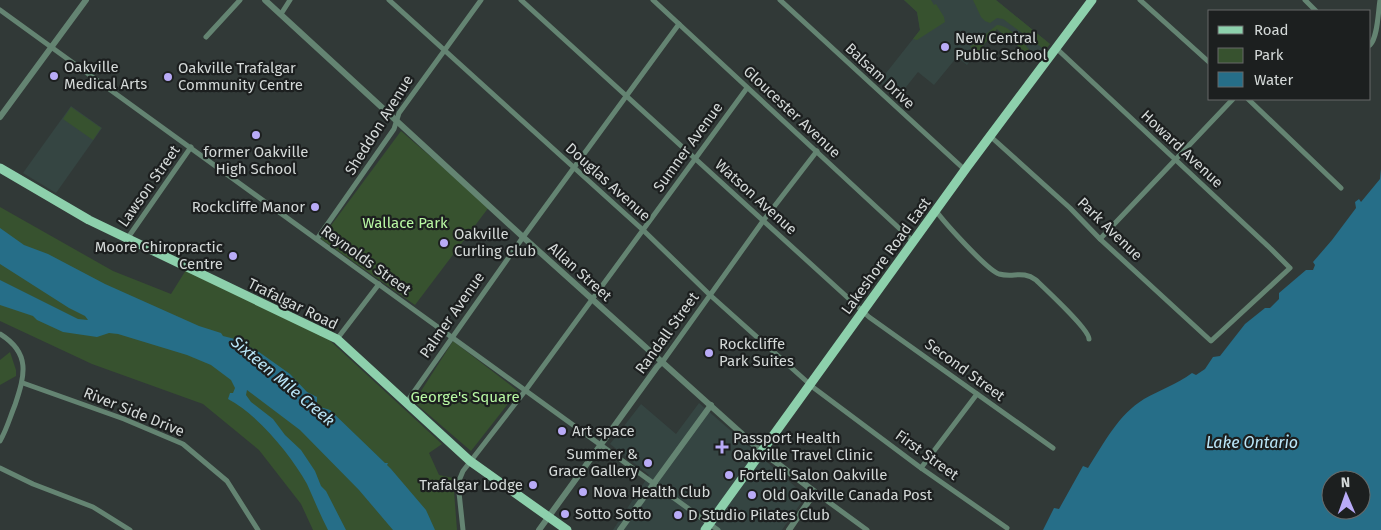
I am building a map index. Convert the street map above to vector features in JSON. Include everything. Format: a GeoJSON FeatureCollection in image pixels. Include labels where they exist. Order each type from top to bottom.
{"type":"FeatureCollection","features":[{"type":"Feature","properties":{"kind":"main road","name":"Lakeshore Road East"},"geometry":{"type":"LineString","coordinates":[[707,527],[965,170],[1092,0]]}},
{"type":"Feature","properties":{"kind":"main road","name":"Trafalgar Road"},"geometry":{"type":"LineString","coordinates":[[0,168],[89,220],[337,340],[470,461],[567,530]]}},
{"type":"Feature","properties":{"kind":"street"},"geometry":{"type":"LineString","coordinates":[[0,116],[86,0]]}},
{"type":"Feature","properties":{"kind":"street"},"geometry":{"type":"LineString","coordinates":[[206,37],[240,0]]}},
{"type":"Feature","properties":{"kind":"street","name":"Allan Street"},"geometry":{"type":"LineString","coordinates":[[265,0],[523,237],[761,451],[867,530]]}},
{"type":"Feature","properties":{"kind":"street"},"geometry":{"type":"LineString","coordinates":[[281,14],[290,0]]}},
{"type":"Feature","properties":{"kind":"street","name":"Douglas Avenue"},"geometry":{"type":"LineString","coordinates":[[388,0],[643,230],[710,295],[809,384]]}},
{"type":"Feature","properties":{"kind":"street","name":"Sheddon Avenue"},"geometry":{"type":"LineString","coordinates":[[317,239],[394,129],[399,113],[481,0]]}},
{"type":"Feature","properties":{"kind":"street","name":"Watson Avenue"},"geometry":{"type":"LineString","coordinates":[[521,0],[863,311]]}},
{"type":"Feature","properties":{"kind":"street","name":"Gloucester Avenue"},"geometry":{"type":"LineString","coordinates":[[653,0],[914,242]]}},
{"type":"Feature","properties":{"kind":"street","name":"Balsam Drive"},"geometry":{"type":"LineString","coordinates":[[780,0],[965,170]]}},
{"type":"Feature","properties":{"kind":"street"},"geometry":{"type":"LineString","coordinates":[[1140,0],[1208,61]]}},
{"type":"Feature","properties":{"kind":"street"},"geometry":{"type":"LineString","coordinates":[[1305,0],[1315,10]]}},
{"type":"Feature","properties":{"kind":"street"},"geometry":{"type":"LineString","coordinates":[[1371,44],[1375,35],[1380,0]]}},
{"type":"Feature","properties":{"kind":"street","name":"Reynolds Street"},"geometry":{"type":"LineString","coordinates":[[0,10],[653,483],[707,527],[718,530]]}},
{"type":"Feature","properties":{"kind":"street","name":"Palmer Avenue"},"geometry":{"type":"LineString","coordinates":[[405,403],[523,237],[679,24]]}},
{"type":"Feature","properties":{"kind":"street","name":"Howard Avenue"},"geometry":{"type":"LineString","coordinates":[[1056,48],[1290,268],[1211,341]]}},
{"type":"Feature","properties":{"kind":"street","name":"Sumner Avenue"},"geometry":{"type":"LineString","coordinates":[[463,530],[458,483],[463,471],[525,391],[591,298],[747,88]]}},
{"type":"Feature","properties":{"kind":"street"},"geometry":{"type":"LineString","coordinates":[[1100,239],[1231,100]]}},
{"type":"Feature","properties":{"kind":"street"},"geometry":{"type":"LineString","coordinates":[[1249,100],[1341,188]]}},
{"type":"Feature","properties":{"kind":"street","name":"Park Avenue"},"geometry":{"type":"LineString","coordinates":[[990,136],[1070,208],[1100,239],[1211,341]]}},
{"type":"Feature","properties":{"kind":"street","name":"Lawson Street"},"geometry":{"type":"LineString","coordinates":[[127,239],[191,148]]}},
{"type":"Feature","properties":{"kind":"street","name":"Randall Street"},"geometry":{"type":"LineString","coordinates":[[539,530],[763,221],[817,152]]}},
{"type":"Feature","properties":{"kind":"street"},"geometry":{"type":"LineString","coordinates":[[936,211],[994,271],[999,274],[1021,273],[1036,280],[1082,326],[1089,335],[1089,340]]}},
{"type":"Feature","properties":{"kind":"street"},"geometry":{"type":"LineString","coordinates":[[337,340],[379,284]]}},
{"type":"Feature","properties":{"kind":"street","name":"Second Street"},"geometry":{"type":"LineString","coordinates":[[863,311],[1053,448]]}},
{"type":"Feature","properties":{"kind":"street"},"geometry":{"type":"LineString","coordinates":[[0,334],[9,339],[20,351],[24,365],[23,383],[6,431],[0,441]]}},
{"type":"Feature","properties":{"kind":"street","name":"River Side Drive"},"geometry":{"type":"LineString","coordinates":[[23,383],[124,419],[183,444],[227,481],[258,530]]}},
{"type":"Feature","properties":{"kind":"street","name":"First Street"},"geometry":{"type":"LineString","coordinates":[[809,384],[921,468],[1007,528]]}},
{"type":"Feature","properties":{"kind":"street"},"geometry":{"type":"LineString","coordinates":[[921,468],[977,394]]}},
{"type":"Feature","properties":{"kind":"street"},"geometry":{"type":"LineString","coordinates":[[620,530],[711,405]]}},
{"type":"Feature","properties":{"kind":"street"},"geometry":{"type":"LineString","coordinates":[[0,468],[33,484],[94,507],[130,530]]}},
{"type":"Feature","properties":{"kind":"street"},"geometry":{"type":"LineString","coordinates":[[789,530],[815,492]]}},
{"type":"Feature","properties":{"kind":"shaded area","name":"New Central Public School"},"geometry":{"type":"Polygon","coordinates":[[[904,0],[996,0],[1050,44],[1036,61],[996,29],[967,65],[957,57],[934,85],[918,72],[898,97],[879,82],[920,30],[917,12],[904,0]]]}},
{"type":"Feature","properties":{"kind":"shaded area"},"geometry":{"type":"Polygon","coordinates":[[[71,106],[102,128],[56,193],[23,173],[71,106]]]}},
{"type":"Feature","properties":{"kind":"shaded area"},"geometry":{"type":"Polygon","coordinates":[[[699,403],[806,496],[782,530],[613,530],[649,475],[610,444],[641,404],[676,434],[699,403]]]}},
{"type":"Feature","properties":{"kind":"green space"},"geometry":{"type":"Polygon","coordinates":[[[904,0],[931,0],[934,5],[936,4],[945,22],[917,40],[913,39],[920,30],[917,12],[904,0]]]}},
{"type":"Feature","properties":{"kind":"green space"},"geometry":{"type":"Polygon","coordinates":[[[973,0],[996,0],[1050,44],[1045,50],[1003,19],[997,18],[990,23],[985,21],[973,0]]]}},
{"type":"Feature","properties":{"kind":"green space"},"geometry":{"type":"Polygon","coordinates":[[[997,25],[1014,33],[1025,44],[1036,61],[997,29],[977,53],[970,47],[997,25]]]}},
{"type":"Feature","properties":{"kind":"green space"},"geometry":{"type":"Polygon","coordinates":[[[71,107],[101,128],[93,140],[63,119],[71,107]]]}},
{"type":"Feature","properties":{"kind":"green space","name":"Wallace Park"},"geometry":{"type":"Polygon","coordinates":[[[401,131],[489,207],[415,305],[321,239],[401,131]]]}},
{"type":"Feature","properties":{"kind":"green space"},"geometry":{"type":"Polygon","coordinates":[[[0,207],[113,271],[171,294],[186,270],[326,337],[442,444],[429,453],[439,475],[453,478],[457,530],[313,530],[301,504],[259,450],[203,404],[92,364],[0,321],[0,207]]]}},
{"type":"Feature","properties":{"kind":"green space","name":"George's Square"},"geometry":{"type":"Polygon","coordinates":[[[453,341],[518,391],[471,451],[414,402],[453,341]]]}},
{"type":"Feature","properties":{"kind":"green space"},"geometry":{"type":"Polygon","coordinates":[[[10,352],[16,376],[0,385],[0,360],[10,352]]]}},
{"type":"Feature","properties":{"kind":"water","name":"Lake Ontario"},"geometry":{"type":"Polygon","coordinates":[[[1381,169],[1381,530],[1043,530],[1054,508],[1059,509],[1083,466],[1088,468],[1119,421],[1144,399],[1192,373],[1196,375],[1205,369],[1213,357],[1220,356],[1245,324],[1265,308],[1270,308],[1279,299],[1279,293],[1306,270],[1313,270],[1315,265],[1313,262],[1356,208],[1355,202],[1359,199],[1361,202],[1380,179],[1381,169]]]}},
{"type":"Feature","properties":{"kind":"water","name":"Sixteen Mile Creek"},"geometry":{"type":"Polygon","coordinates":[[[0,228],[24,245],[48,254],[105,284],[199,326],[235,339],[259,352],[290,374],[307,392],[317,397],[317,406],[330,410],[385,463],[388,463],[387,465],[426,510],[435,530],[393,530],[359,490],[300,430],[247,390],[246,395],[251,402],[273,419],[285,435],[301,450],[315,471],[321,486],[326,491],[346,530],[328,530],[307,484],[283,448],[262,425],[228,399],[230,393],[233,393],[235,388],[231,380],[211,365],[187,355],[118,334],[109,333],[97,337],[63,332],[37,320],[33,316],[0,305],[0,280],[78,319],[88,320],[85,316],[69,308],[0,264],[0,228]]]}},
{"type":"Feature","properties":{"kind":"place","name":"New Central Public School"},"geometry":{"type":"Point","coordinates":[945,47]}},
{"type":"Feature","properties":{"kind":"place","name":"Oakville Medical Arts"},"geometry":{"type":"Point","coordinates":[54,76]}},
{"type":"Feature","properties":{"kind":"place","name":"Oakville Trafalgar Community Centre"},"geometry":{"type":"Point","coordinates":[168,77]}},
{"type":"Feature","properties":{"kind":"place","name":"former Oakville High School"},"geometry":{"type":"Point","coordinates":[256,135]}},
{"type":"Feature","properties":{"kind":"place","name":"Rockcliffe Manor"},"geometry":{"type":"Point","coordinates":[315,207]}},
{"type":"Feature","properties":{"kind":"place","name":"Oakville Curling Club"},"geometry":{"type":"Point","coordinates":[444,243]}},
{"type":"Feature","properties":{"kind":"place","name":"Moore Chiropractic Centre"},"geometry":{"type":"Point","coordinates":[233,256]}},
{"type":"Feature","properties":{"kind":"place","name":"Rockcliffe Park Suites"},"geometry":{"type":"Point","coordinates":[709,353]}},
{"type":"Feature","properties":{"kind":"place","name":"Art space"},"geometry":{"type":"Point","coordinates":[562,431]}},
{"type":"Feature","properties":{"kind":"place","name":"Passport Health Oakville Travel Clinic"},"geometry":{"type":"Point","coordinates":[722,447]}},
{"type":"Feature","properties":{"kind":"place","name":"Summer & Grace Gallery"},"geometry":{"type":"Point","coordinates":[648,463]}},
{"type":"Feature","properties":{"kind":"place","name":"Fortelli Salon Oakville"},"geometry":{"type":"Point","coordinates":[729,475]}},
{"type":"Feature","properties":{"kind":"place","name":"Trafalgar Lodge"},"geometry":{"type":"Point","coordinates":[533,485]}},
{"type":"Feature","properties":{"kind":"place","name":"Nova Health Club"},"geometry":{"type":"Point","coordinates":[583,492]}},
{"type":"Feature","properties":{"kind":"place","name":"Old Oakville Canada Post"},"geometry":{"type":"Point","coordinates":[752,495]}},
{"type":"Feature","properties":{"kind":"place","name":"Sotto Sotto"},"geometry":{"type":"Point","coordinates":[565,514]}},
{"type":"Feature","properties":{"kind":"place","name":"D Studio Pilates Club"},"geometry":{"type":"Point","coordinates":[678,515]}}]}
